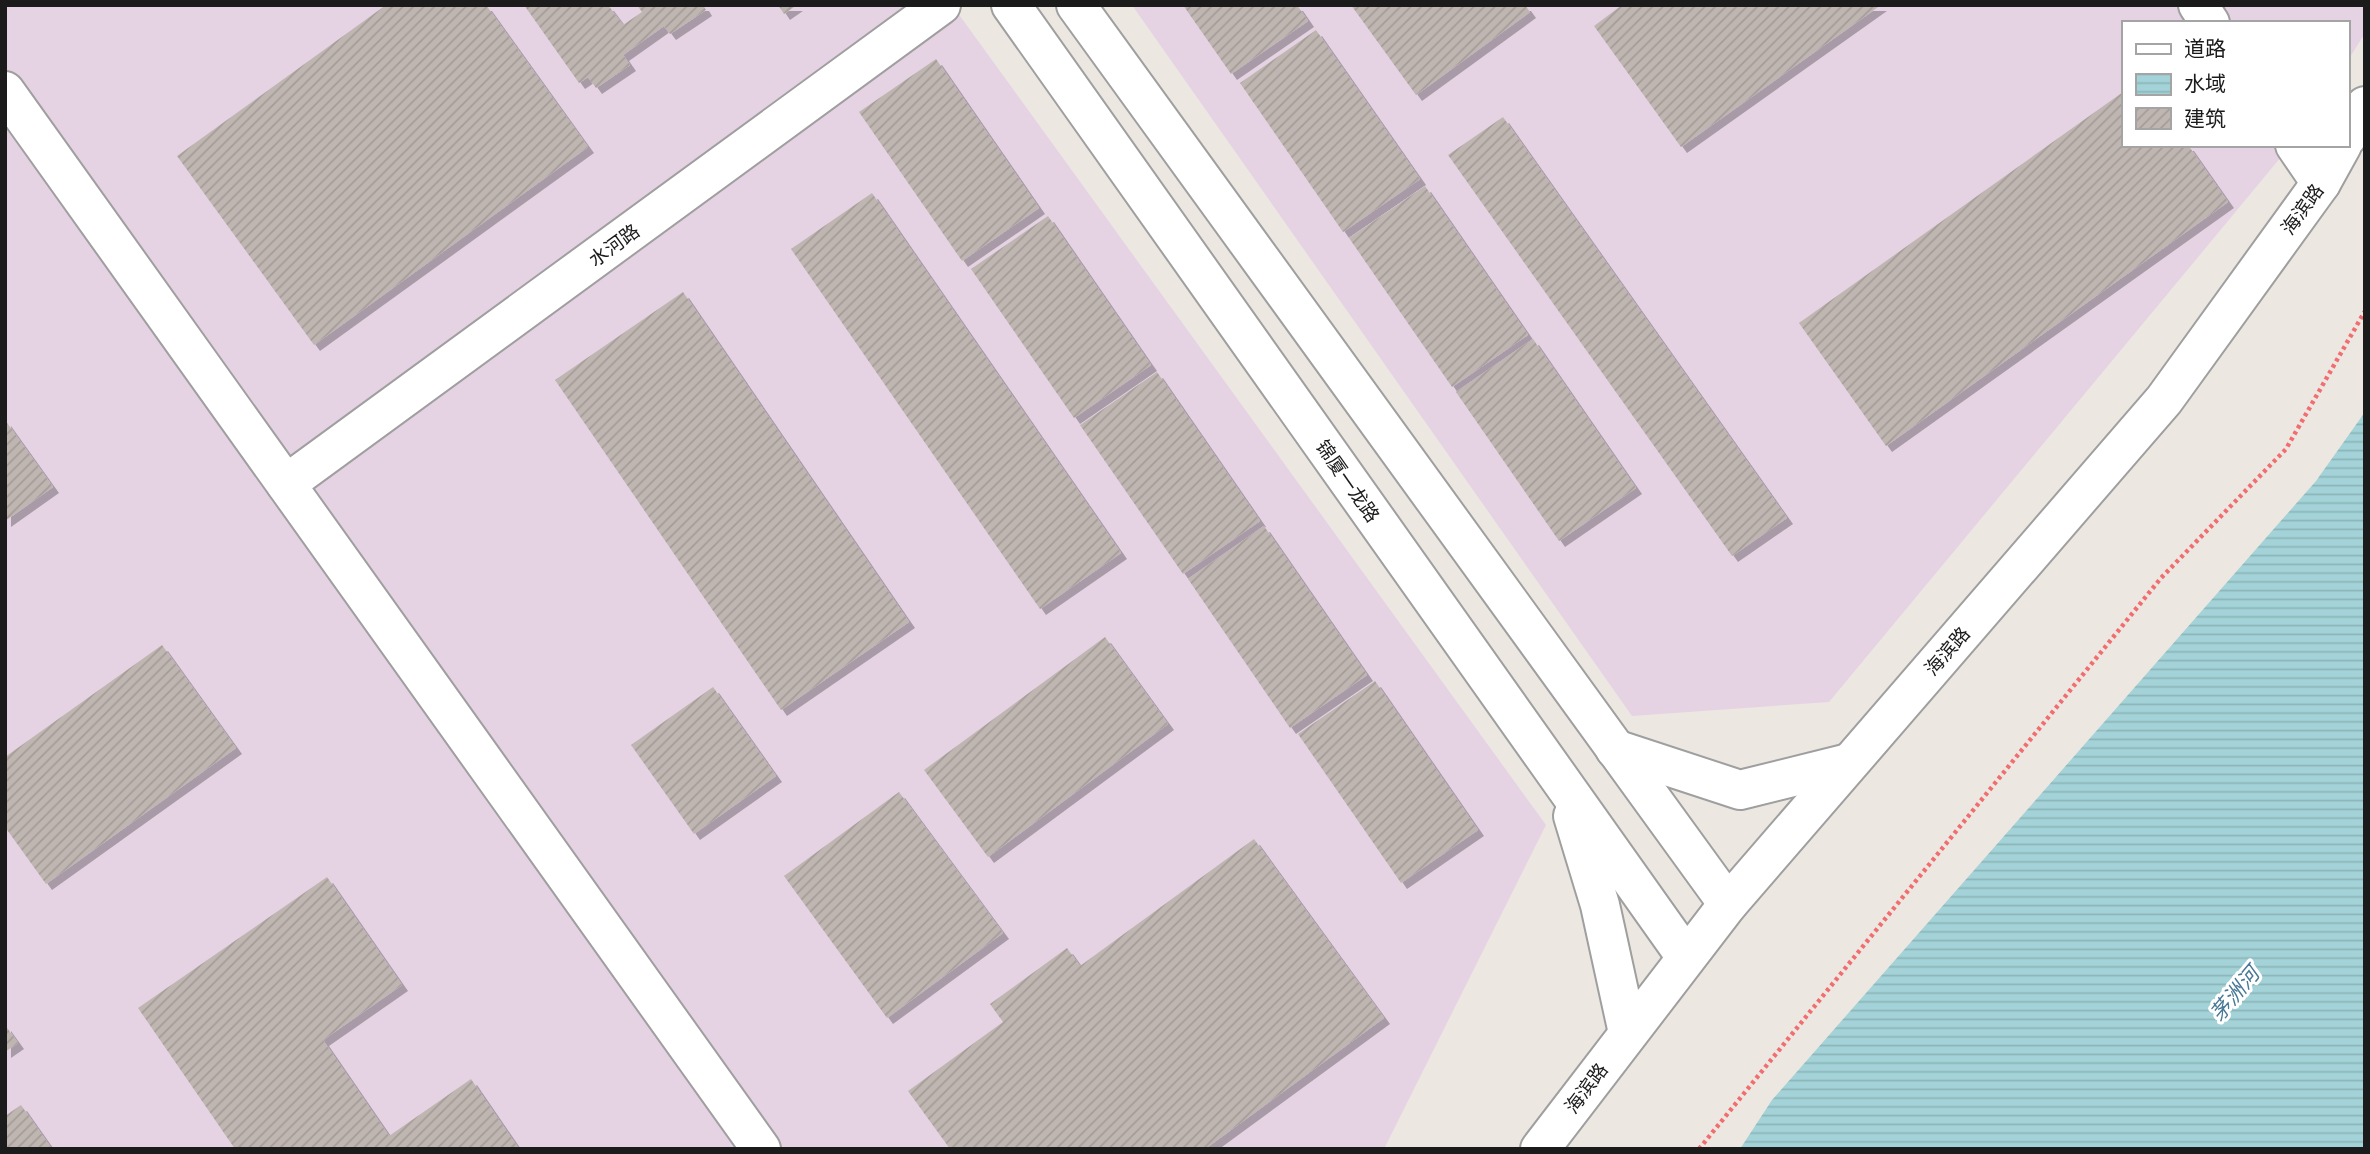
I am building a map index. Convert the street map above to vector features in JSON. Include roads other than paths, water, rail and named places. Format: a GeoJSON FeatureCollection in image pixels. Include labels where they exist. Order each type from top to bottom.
{"type":"FeatureCollection","features":[{"type":"Feature","properties":{"kind":"street","name":"水河路"},"geometry":{"type":"LineString","coordinates":[[286,484],[941,5]]}},
{"type":"Feature","properties":{"kind":"street","name":"锦厦一龙路"},"geometry":{"type":"LineString","coordinates":[[1011,5],[1686,957]]}},
{"type":"Feature","properties":{"kind":"street"},"geometry":{"type":"LineString","coordinates":[[1076,5],[1728,904]]}},
{"type":"Feature","properties":{"kind":"street"},"geometry":{"type":"LineString","coordinates":[[2198,5],[2209,21]]}},
{"type":"Feature","properties":{"kind":"street"},"geometry":{"type":"LineString","coordinates":[[5,91],[761,1149]]}},
{"type":"Feature","properties":{"kind":"street"},"geometry":{"type":"LineString","coordinates":[[2349,134],[2365,106]]}},
{"type":"Feature","properties":{"kind":"street"},"geometry":{"type":"LineString","coordinates":[[2296,147],[2321,183]]}},
{"type":"Feature","properties":{"kind":"street","name":"海滨路"},"geometry":{"type":"LineString","coordinates":[[1540,1149],[1728,904],[2164,400],[2321,183],[2342,147]]}},
{"type":"Feature","properties":{"kind":"street"},"geometry":{"type":"LineString","coordinates":[[1615,749],[1740,790],[1850,763]]}},
{"type":"Feature","properties":{"kind":"street"},"geometry":{"type":"LineString","coordinates":[[1563,784],[1600,905],[1629,1033]]}},
{"type":"Feature","properties":{"kind":"water","name":"茅洲河"},"geometry":{"type":"Polygon","coordinates":[[[2365,412],[2365,1149],[1740,1149],[1772,1100],[2316,481],[2365,412]]]}}]}
